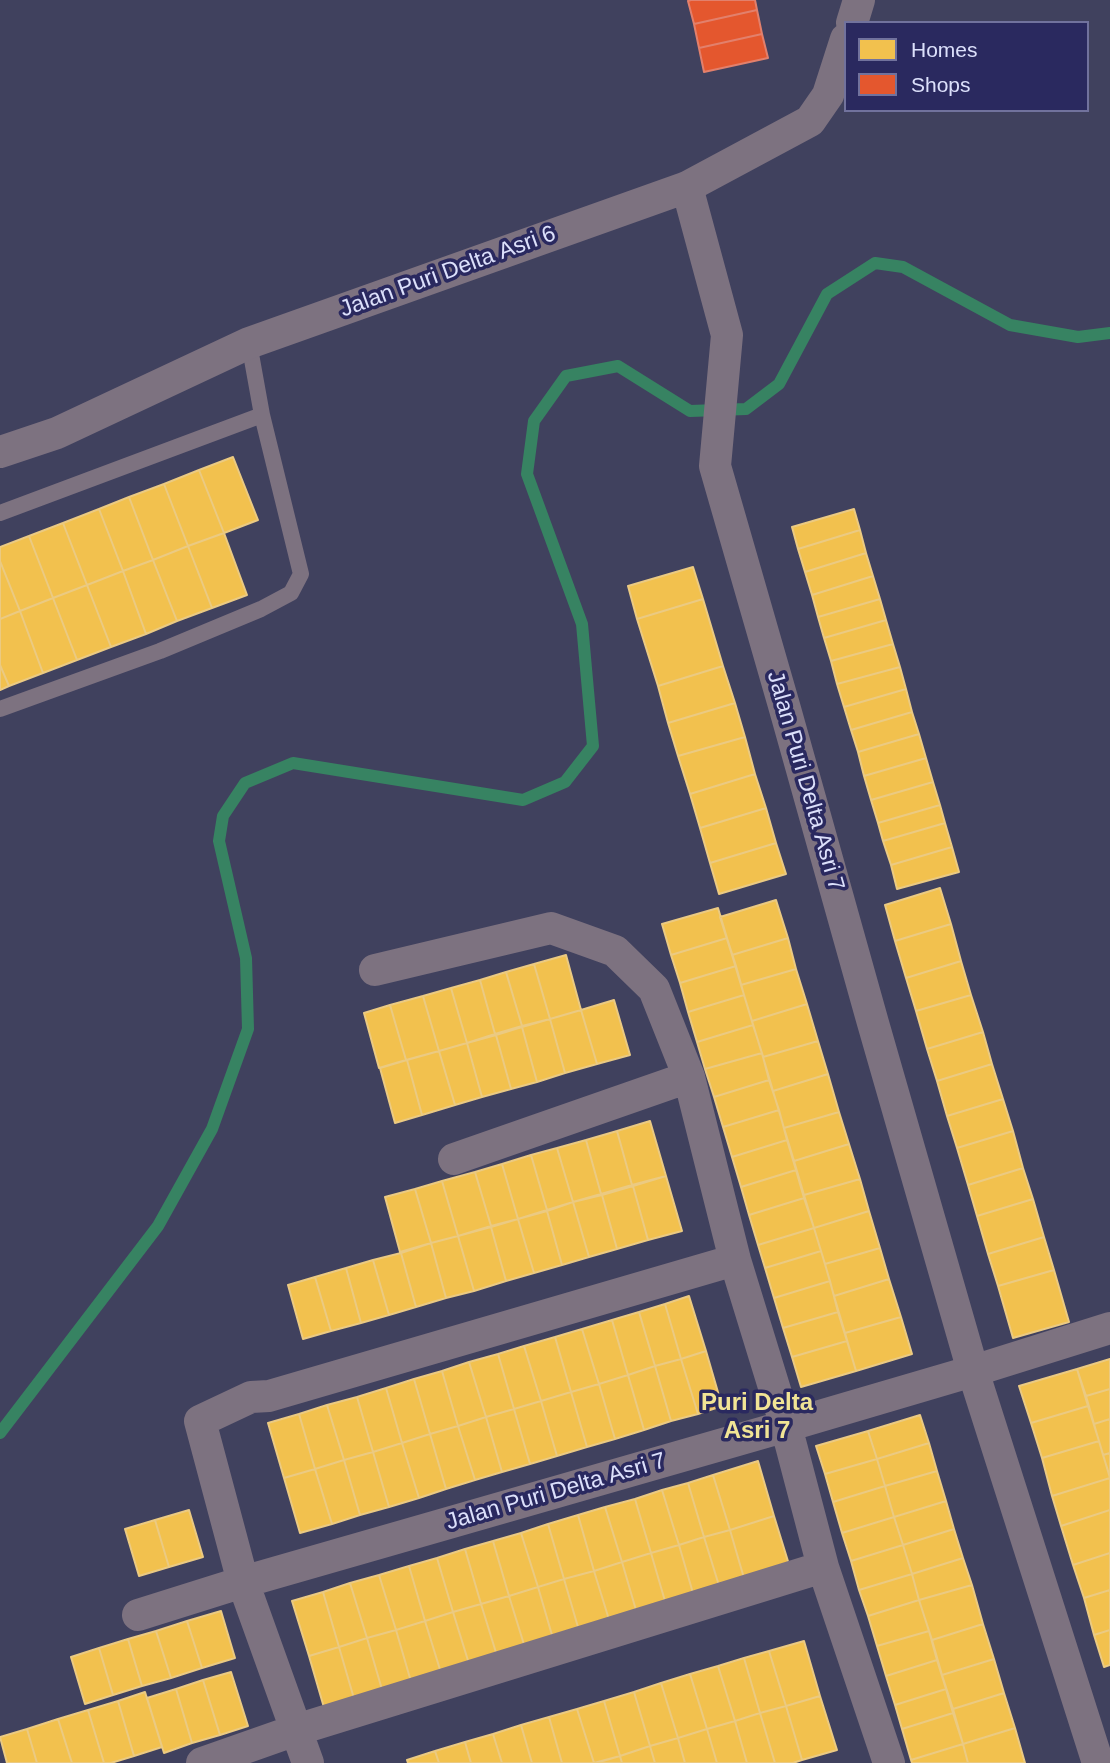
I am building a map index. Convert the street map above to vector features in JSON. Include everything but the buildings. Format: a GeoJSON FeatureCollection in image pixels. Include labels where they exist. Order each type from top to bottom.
{"type":"FeatureCollection","features":[{"type":"Feature","properties":{"kind":"street","name":"Jalan Puri Delta Asri 6"},"geometry":{"type":"LineString","coordinates":[[0,452],[57,433],[249,343],[687,187],[810,121],[828,95],[844,45]]}},
{"type":"Feature","properties":{"kind":"street","name":"Jalan Puri Delta Asri 7"},"geometry":{"type":"LineString","coordinates":[[687,187],[727,335],[715,466],[974,1371],[1098,1763]]}},
{"type":"Feature","properties":{"kind":"street"},"geometry":{"type":"LineString","coordinates":[[375,970],[551,928],[615,951],[654,989],[689,1077],[735,1260],[786,1426],[823,1567],[889,1763]]}},
{"type":"Feature","properties":{"kind":"street"},"geometry":{"type":"LineString","coordinates":[[454,1159],[689,1077]]}},
{"type":"Feature","properties":{"kind":"street"},"geometry":{"type":"LineString","coordinates":[[307,1763],[243,1582],[200,1421],[251,1397],[281,1393],[735,1260]]}},
{"type":"Feature","properties":{"kind":"street","name":"Jalan Puri Delta Asri 7"},"geometry":{"type":"LineString","coordinates":[[138,1615],[243,1582],[974,1371],[1110,1328]]}},
{"type":"Feature","properties":{"kind":"street"},"geometry":{"type":"LineString","coordinates":[[202,1763],[296,1730],[823,1567]]}},
{"type":"Feature","properties":{"kind":"lane"},"geometry":{"type":"LineString","coordinates":[[0,709],[160,651],[261,609],[291,593],[301,575],[262,415],[249,343]]}},
{"type":"Feature","properties":{"kind":"lane"},"geometry":{"type":"LineString","coordinates":[[0,513],[262,415]]}},
{"type":"Feature","properties":{"kind":"waterway"},"geometry":{"type":"LineString","coordinates":[[0,1433],[158,1226],[212,1129],[248,1029],[246,958],[219,841],[223,816],[245,783],[293,763],[523,800],[565,782],[593,746],[582,624],[527,474],[534,421],[566,376],[618,366],[690,411],[746,409],[779,384],[827,294],[875,263],[903,267],[1010,325],[1078,337],[1110,333]]}},
{"type":"Feature","properties":{"kind":"district","name":"Puri Delta Asri 7"},"geometry":{"type":"Point","coordinates":[757,1417]}}]}
